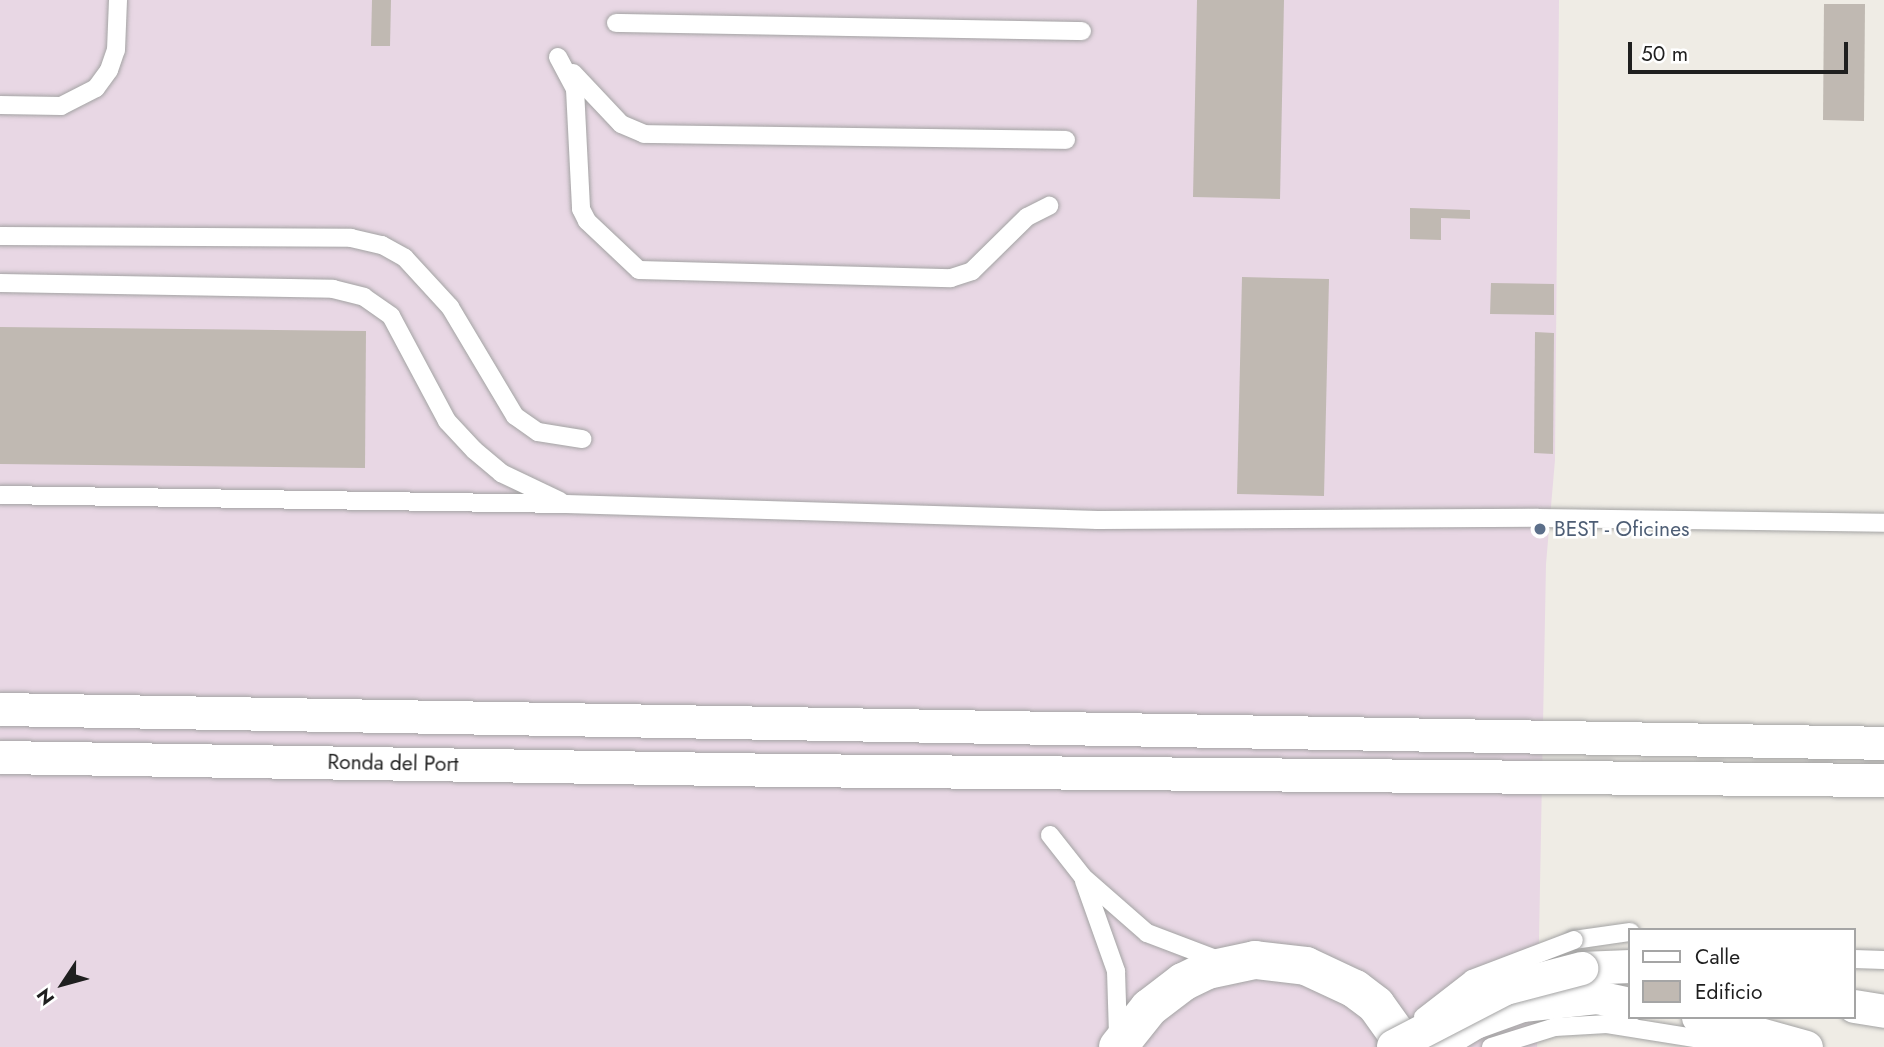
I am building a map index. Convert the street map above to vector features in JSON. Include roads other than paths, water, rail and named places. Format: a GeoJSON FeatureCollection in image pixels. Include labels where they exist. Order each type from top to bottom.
{"type":"FeatureCollection","features":[{"type":"Feature","properties":{"kind":"street"},"geometry":{"type":"LineString","coordinates":[[0,709],[1884,743]]}},
{"type":"Feature","properties":{"kind":"street","name":"Ronda del Port"},"geometry":{"type":"LineString","coordinates":[[0,757],[785,770],[1884,780]]}},
{"type":"Feature","properties":{"kind":"street"},"geometry":{"type":"LineString","coordinates":[[1393,1047],[1505,988],[1577,954],[1629,966]]}},
{"type":"Feature","properties":{"kind":"street"},"geometry":{"type":"LineString","coordinates":[[1118,1047],[1131,1027],[1167,993],[1208,970],[1235,962],[1282,961],[1331,976],[1376,1005],[1406,1047]]}},
{"type":"Feature","properties":{"kind":"street"},"geometry":{"type":"LineString","coordinates":[[1433,1047],[1475,1022],[1522,1005],[1611,1008]]}},
{"type":"Feature","properties":{"kind":"street"},"geometry":{"type":"LineString","coordinates":[[1856,1006],[1884,1011]]}},
{"type":"Feature","properties":{"kind":"street"},"geometry":{"type":"LineString","coordinates":[[1705,1019],[1806,1047]]}},
{"type":"Feature","properties":{"kind":"lane"},"geometry":{"type":"LineString","coordinates":[[0,105],[61,106],[96,88],[110,70],[116,50],[118,0]]}},
{"type":"Feature","properties":{"kind":"lane"},"geometry":{"type":"LineString","coordinates":[[616,23],[1082,30]]}},
{"type":"Feature","properties":{"kind":"lane"},"geometry":{"type":"LineString","coordinates":[[1048,206],[1027,217],[972,271],[951,278],[639,270],[587,221],[581,209],[575,89],[563,63],[621,124],[644,134],[1066,140]]}},
{"type":"Feature","properties":{"kind":"lane"},"geometry":{"type":"LineString","coordinates":[[0,236],[351,237],[382,245],[405,258],[450,307],[495,390],[515,416],[538,432],[583,439]]}},
{"type":"Feature","properties":{"kind":"lane"},"geometry":{"type":"LineString","coordinates":[[0,283],[333,289],[364,297],[391,316],[447,421],[474,450],[501,473],[566,504]]}},
{"type":"Feature","properties":{"kind":"lane"},"geometry":{"type":"LineString","coordinates":[[0,495],[566,504],[1098,520],[1538,518],[1884,523]]}},
{"type":"Feature","properties":{"kind":"lane"},"geometry":{"type":"LineString","coordinates":[[1050,835],[1083,877],[1147,933],[1194,954],[1235,962]]}},
{"type":"Feature","properties":{"kind":"lane"},"geometry":{"type":"LineString","coordinates":[[1083,877],[1116,971],[1118,1047]]}},
{"type":"Feature","properties":{"kind":"lane"},"geometry":{"type":"LineString","coordinates":[[1577,954],[1629,932]]}},
{"type":"Feature","properties":{"kind":"lane"},"geometry":{"type":"LineString","coordinates":[[1856,959],[1884,960]]}},
{"type":"Feature","properties":{"kind":"lane"},"geometry":{"type":"LineString","coordinates":[[1491,1047],[1611,1008],[1629,1013]]}},
{"type":"Feature","properties":{"kind":"lane"},"geometry":{"type":"LineString","coordinates":[[1650,1019],[1751,1047]]}},
{"type":"Feature","properties":{"kind":"place","name":"BEST - Oficines"},"geometry":{"type":"Point","coordinates":[1540,529]}}]}
